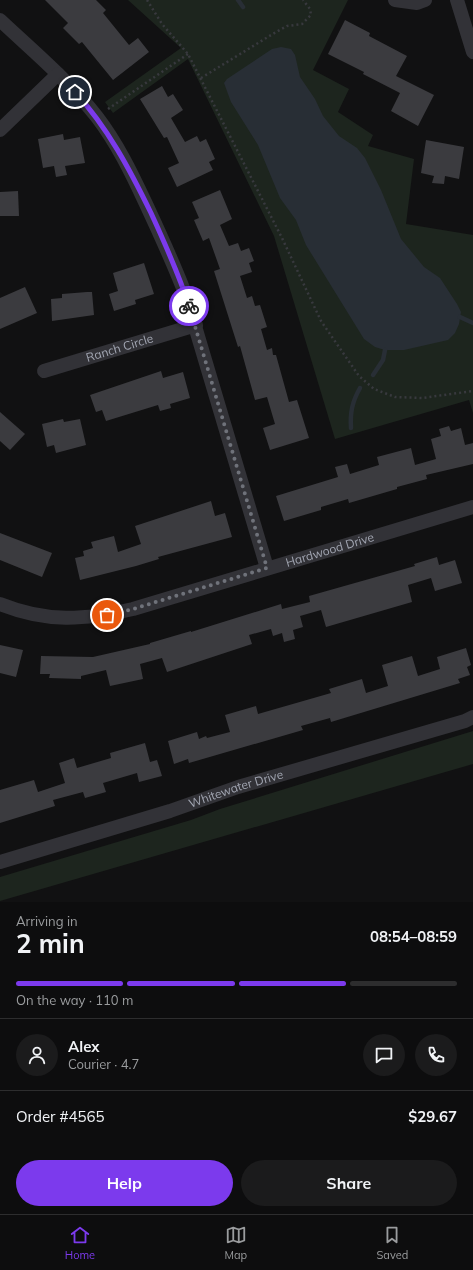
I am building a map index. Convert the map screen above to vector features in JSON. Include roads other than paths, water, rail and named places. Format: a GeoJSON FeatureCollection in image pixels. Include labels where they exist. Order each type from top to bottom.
{"type":"FeatureCollection","features":[{"type":"Feature","properties":{"kind":"street"},"geometry":{"type":"LineString","coordinates":[[396,0],[417,3],[425,0]]}},
{"type":"Feature","properties":{"kind":"street"},"geometry":{"type":"LineString","coordinates":[[457,0],[473,52]]}},
{"type":"Feature","properties":{"kind":"street"},"geometry":{"type":"LineString","coordinates":[[0,20],[58,74],[97,117],[130,170],[175,267],[196,325],[267,568]]}},
{"type":"Feature","properties":{"kind":"street"},"geometry":{"type":"LineString","coordinates":[[0,130],[58,74]]}},
{"type":"Feature","properties":{"kind":"street","name":"Ranch Circle"},"geometry":{"type":"LineString","coordinates":[[44,371],[196,325]]}},
{"type":"Feature","properties":{"kind":"street","name":"Hardwood Drive"},"geometry":{"type":"LineString","coordinates":[[0,604],[31,615],[51,618],[86,618],[133,609],[267,568],[472,512]]}},
{"type":"Feature","properties":{"kind":"street","name":"Whitewater Drive"},"geometry":{"type":"LineString","coordinates":[[0,862],[170,811],[238,787],[457,724],[473,717]]}},
{"type":"Feature","properties":{"kind":"waterway"},"geometry":{"type":"LineString","coordinates":[[238,0],[243,7]]}},
{"type":"Feature","properties":{"kind":"waterway"},"geometry":{"type":"LineString","coordinates":[[460,317],[473,323]]}},
{"type":"Feature","properties":{"kind":"waterway"},"geometry":{"type":"LineString","coordinates":[[373,375],[383,360],[385,350]]}},
{"type":"Feature","properties":{"kind":"waterway"},"geometry":{"type":"LineString","coordinates":[[351,428],[352,408],[360,388]]}}]}
